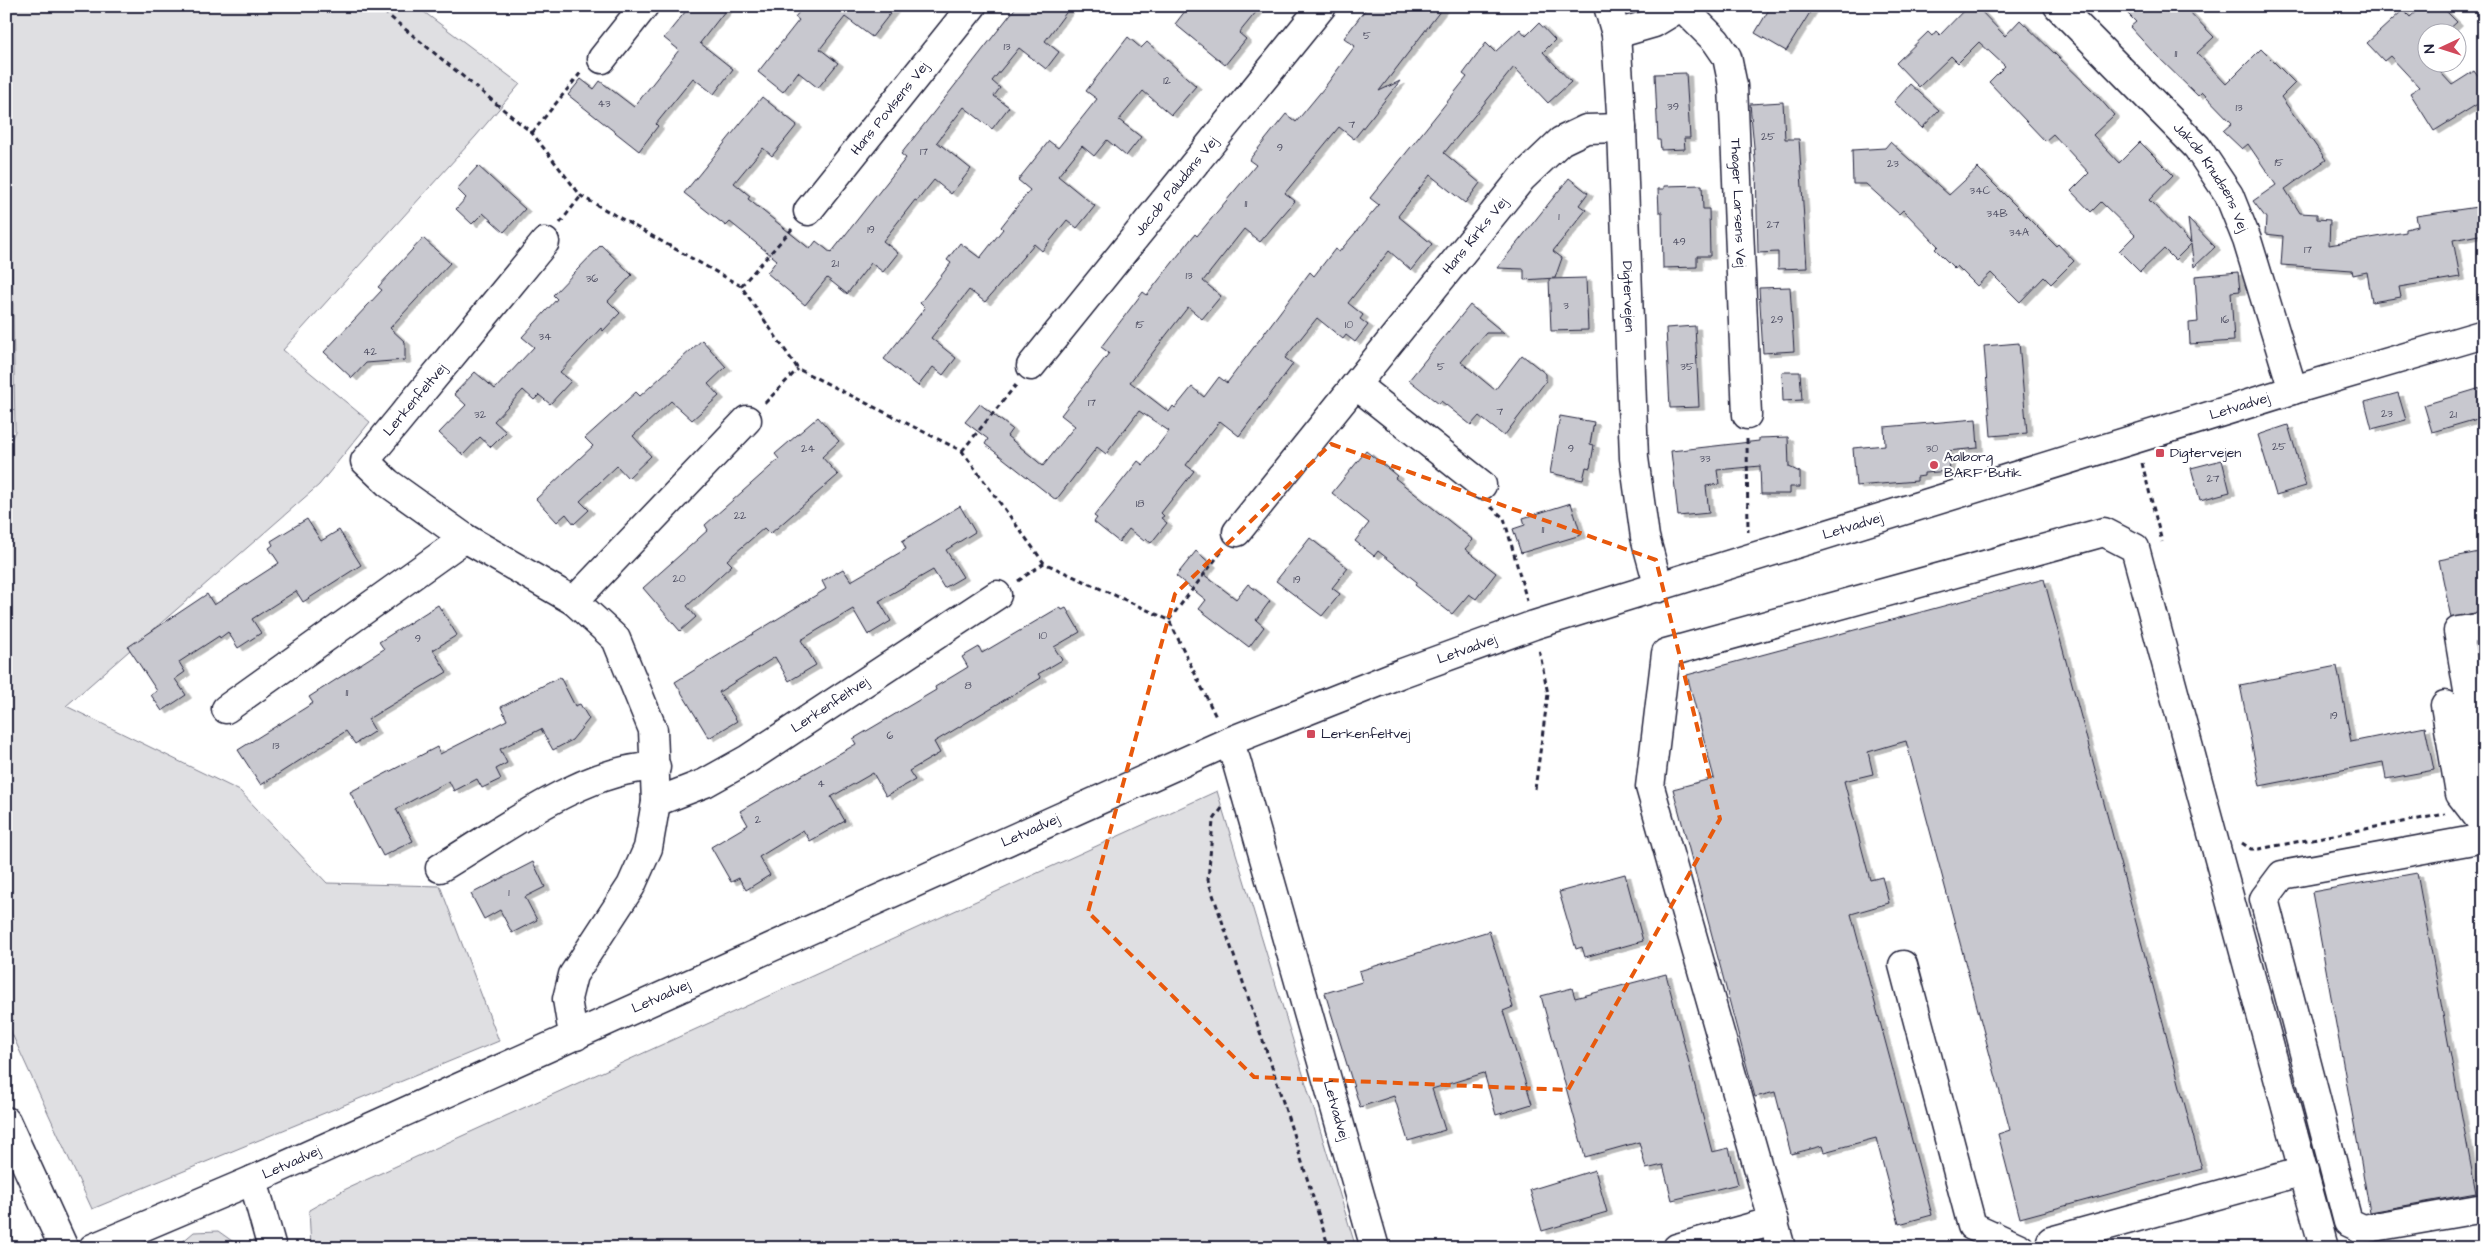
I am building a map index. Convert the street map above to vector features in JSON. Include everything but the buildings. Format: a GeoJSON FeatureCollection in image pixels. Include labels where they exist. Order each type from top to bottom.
{"type":"FeatureCollection","features":[{"type":"Feature","properties":{"kind":"main road"},"geometry":{"type":"LineString","coordinates":[[602,58],[644,6]]}},
{"type":"Feature","properties":{"kind":"main road","name":"Hans Povlsens Vej"},"geometry":{"type":"LineString","coordinates":[[808,211],[972,6]]}},
{"type":"Feature","properties":{"kind":"main road","name":"Jacob Paludans Vej"},"geometry":{"type":"LineString","coordinates":[[1031,366],[1322,6]]}},
{"type":"Feature","properties":{"kind":"main road","name":"Digtervejen"},"geometry":{"type":"LineString","coordinates":[[1608,6],[1616,34],[1622,128],[1634,458],[1645,537],[1659,588]]}},
{"type":"Feature","properties":{"kind":"main road","name":"Jakob Knudsens Vej"},"geometry":{"type":"LineString","coordinates":[[2058,6],[2197,147],[2229,195],[2247,240],[2293,390]]}},
{"type":"Feature","properties":{"kind":"main road","name":"Thøger Larsens Vej"},"geometry":{"type":"LineString","coordinates":[[1616,34],[1654,23],[1682,7],[1716,41],[1726,57],[1733,86],[1747,416]]}},
{"type":"Feature","properties":{"kind":"main road","name":"Hans Kirks Vej"},"geometry":{"type":"LineString","coordinates":[[1237,532],[1529,172],[1561,141],[1586,129],[1622,128]]}},
{"type":"Feature","properties":{"kind":"main road","name":"Lerkenfeltvej"},"geometry":{"type":"LineString","coordinates":[[545,242],[365,461],[388,483],[464,538],[574,600],[616,639],[653,730],[656,802],[648,848],[632,886],[573,975],[567,999],[571,1023],[576,1036]]}},
{"type":"Feature","properties":{"kind":"main road","name":"Letvadvej"},"geometry":{"type":"LineString","coordinates":[[93,1248],[253,1180],[1228,742],[1402,673],[1534,625],[1659,588],[2293,390],[2484,334]]}},
{"type":"Feature","properties":{"kind":"main road"},"geometry":{"type":"LineString","coordinates":[[1356,386],[1482,485]]}},
{"type":"Feature","properties":{"kind":"main road"},"geometry":{"type":"LineString","coordinates":[[574,600],[748,420]]}},
{"type":"Feature","properties":{"kind":"main road"},"geometry":{"type":"LineString","coordinates":[[1781,1248],[1650,787],[1666,653],[2104,532],[2135,548],[2324,1248]]}},
{"type":"Feature","properties":{"kind":"main road"},"geometry":{"type":"LineString","coordinates":[[226,709],[464,538]]}},
{"type":"Feature","properties":{"kind":"main road","name":"Lerkenfeltvej"},"geometry":{"type":"LineString","coordinates":[[656,802],[705,783],[748,759],[997,595]]}},
{"type":"Feature","properties":{"kind":"main road"},"geometry":{"type":"LineString","coordinates":[[2482,769],[2458,631],[2484,627]]}},
{"type":"Feature","properties":{"kind":"main road"},"geometry":{"type":"LineString","coordinates":[[2445,705],[2460,794],[2484,825]]}},
{"type":"Feature","properties":{"kind":"main road","name":"Letvadvej"},"geometry":{"type":"LineString","coordinates":[[1228,742],[1375,1248]]}},
{"type":"Feature","properties":{"kind":"main road"},"geometry":{"type":"LineString","coordinates":[[440,868],[572,788],[621,771],[656,767]]}},
{"type":"Feature","properties":{"kind":"main road"},"geometry":{"type":"LineString","coordinates":[[2484,838],[2282,875],[2264,900],[2348,1222],[2363,1229],[2484,1208]]}},
{"type":"Feature","properties":{"kind":"main road"},"geometry":{"type":"LineString","coordinates":[[1904,965],[1972,1226],[2020,1248]]}},
{"type":"Feature","properties":{"kind":"main road"},"geometry":{"type":"LineString","coordinates":[[6,1121],[64,1248]]}},
{"type":"Feature","properties":{"kind":"main road"},"geometry":{"type":"LineString","coordinates":[[2025,1248],[2052,1244],[2304,1171]]}},
{"type":"Feature","properties":{"kind":"main road"},"geometry":{"type":"LineString","coordinates":[[253,1180],[272,1248]]}},
{"type":"Feature","properties":{"kind":"main road"},"geometry":{"type":"LineString","coordinates":[[1677,1248],[1774,1221]]}},
{"type":"Feature","properties":{"kind":"path"},"geometry":{"type":"LineString","coordinates":[[377,6],[532,133],[581,196],[741,286],[798,369],[962,451],[1044,563],[1169,620],[1228,742]]}},
{"type":"Feature","properties":{"kind":"path"},"geometry":{"type":"LineString","coordinates":[[532,133],[590,61],[602,58]]}},
{"type":"Feature","properties":{"kind":"path"},"geometry":{"type":"LineString","coordinates":[[545,242],[581,196]]}},
{"type":"Feature","properties":{"kind":"path"},"geometry":{"type":"LineString","coordinates":[[741,286],[808,211]]}},
{"type":"Feature","properties":{"kind":"path"},"geometry":{"type":"LineString","coordinates":[[962,451],[1031,366]]}},
{"type":"Feature","properties":{"kind":"path"},"geometry":{"type":"LineString","coordinates":[[748,420],[798,369]]}},
{"type":"Feature","properties":{"kind":"path"},"geometry":{"type":"LineString","coordinates":[[1747,416],[1748,537],[1754,558]]}},
{"type":"Feature","properties":{"kind":"path"},"geometry":{"type":"LineString","coordinates":[[2135,439],[2165,552]]}},
{"type":"Feature","properties":{"kind":"path"},"geometry":{"type":"LineString","coordinates":[[1169,620],[1237,532]]}},
{"type":"Feature","properties":{"kind":"path"},"geometry":{"type":"LineString","coordinates":[[997,595],[1044,563]]}},
{"type":"Feature","properties":{"kind":"path"},"geometry":{"type":"LineString","coordinates":[[1241,784],[1212,821],[1208,880],[1272,1067],[1329,1248]]}},
{"type":"Feature","properties":{"kind":"path"},"geometry":{"type":"LineString","coordinates":[[2238,838],[2251,849],[2259,849],[2444,814],[2452,818]]}},
{"type":"Feature","properties":{"kind":"highlighted area"},"geometry":{"type":"Polygon","coordinates":[[[1331,444],[1656,560],[1720,819],[1568,1090],[1254,1077],[1088,912],[1175,594],[1331,444]]]}},
{"type":"Feature","properties":{"kind":"shaded area"},"geometry":{"type":"Polygon","coordinates":[[[6,6],[416,6],[520,84],[476,136],[283,350],[370,422],[319,485],[66,706],[240,791],[327,883],[440,886],[499,1041],[92,1209],[6,1021],[6,451],[15,431],[11,191],[6,171],[6,6]]]}},
{"type":"Feature","properties":{"kind":"shaded area"},"geometry":{"type":"Polygon","coordinates":[[[1217,791],[1356,1248],[311,1248],[309,1210],[346,1189],[1217,791]]]}},
{"type":"Feature","properties":{"kind":"shaded area"},"geometry":{"type":"Polygon","coordinates":[[[218,1231],[242,1248],[175,1248],[194,1232],[218,1231]]]}},
{"type":"Feature","properties":{"kind":"place","name":"Digtervejen"},"geometry":{"type":"Point","coordinates":[2160,453]}},
{"type":"Feature","properties":{"kind":"place","name":"Aalborg BARF Butik"},"geometry":{"type":"Point","coordinates":[1934,465]}},
{"type":"Feature","properties":{"kind":"place","name":"Lerkenfeltvej"},"geometry":{"type":"Point","coordinates":[1311,734]}}]}
